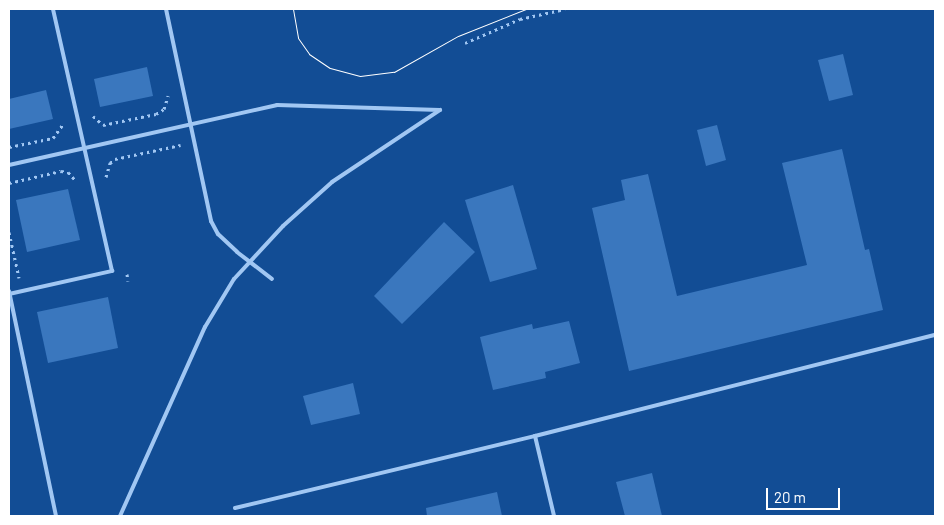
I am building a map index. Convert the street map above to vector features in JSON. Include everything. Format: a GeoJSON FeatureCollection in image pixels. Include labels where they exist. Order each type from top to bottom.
{"type":"FeatureCollection","features":[{"type":"Feature","properties":{"kind":"lane"},"geometry":{"type":"LineString","coordinates":[[53,9],[112,271],[9,293],[56,516]]}},
{"type":"Feature","properties":{"kind":"lane"},"geometry":{"type":"LineString","coordinates":[[166,9],[210,221],[218,234],[237,252],[272,278]]}},
{"type":"Feature","properties":{"kind":"lane"},"geometry":{"type":"LineString","coordinates":[[9,165],[190,124],[292,104],[440,110],[332,182],[283,226],[234,279],[205,327],[120,516]]}},
{"type":"Feature","properties":{"kind":"lane"},"geometry":{"type":"LineString","coordinates":[[235,508],[536,436],[935,335]]}},
{"type":"Feature","properties":{"kind":"lane"},"geometry":{"type":"LineString","coordinates":[[536,436],[554,516]]}},
{"type":"Feature","properties":{"kind":"path"},"geometry":{"type":"LineString","coordinates":[[465,43],[520,19],[565,9]]}},
{"type":"Feature","properties":{"kind":"path"},"geometry":{"type":"LineString","coordinates":[[92,110],[97,122],[118,123],[156,114],[164,110],[168,94]]}},
{"type":"Feature","properties":{"kind":"path"},"geometry":{"type":"LineString","coordinates":[[9,147],[54,138],[60,132],[63,118]]}},
{"type":"Feature","properties":{"kind":"path"},"geometry":{"type":"LineString","coordinates":[[108,185],[107,171],[115,159],[194,142]]}},
{"type":"Feature","properties":{"kind":"path"},"geometry":{"type":"LineString","coordinates":[[9,183],[61,171],[68,172],[77,184]]}},
{"type":"Feature","properties":{"kind":"path"},"geometry":{"type":"LineString","coordinates":[[9,232],[22,291]]}},
{"type":"Feature","properties":{"kind":"path"},"geometry":{"type":"LineString","coordinates":[[126,271],[128,281]]}},
{"type":"Feature","properties":{"kind":"building"},"geometry":{"type":"Polygon","coordinates":[[[843,54],[853,95],[829,101],[818,60],[843,54]]]}},
{"type":"Feature","properties":{"kind":"building"},"geometry":{"type":"Polygon","coordinates":[[[147,67],[153,96],[100,107],[94,79],[147,67]]]}},
{"type":"Feature","properties":{"kind":"building"},"geometry":{"type":"Polygon","coordinates":[[[46,90],[53,119],[9,129],[9,99],[46,90]]]}},
{"type":"Feature","properties":{"kind":"building"},"geometry":{"type":"Polygon","coordinates":[[[717,125],[726,160],[706,166],[697,130],[717,125]]]}},
{"type":"Feature","properties":{"kind":"building"},"geometry":{"type":"Polygon","coordinates":[[[842,149],[865,250],[869,249],[883,310],[629,371],[592,208],[625,200],[621,180],[648,174],[677,296],[807,265],[782,163],[842,149]]]}},
{"type":"Feature","properties":{"kind":"building"},"geometry":{"type":"Polygon","coordinates":[[[513,185],[537,269],[490,282],[465,200],[513,185]]]}},
{"type":"Feature","properties":{"kind":"building"},"geometry":{"type":"Polygon","coordinates":[[[68,189],[80,240],[27,252],[16,200],[68,189]]]}},
{"type":"Feature","properties":{"kind":"building"},"geometry":{"type":"Polygon","coordinates":[[[444,222],[475,252],[402,324],[374,296],[444,222]]]}},
{"type":"Feature","properties":{"kind":"building"},"geometry":{"type":"Polygon","coordinates":[[[108,297],[118,348],[48,363],[37,312],[108,297]]]}},
{"type":"Feature","properties":{"kind":"building"},"geometry":{"type":"Polygon","coordinates":[[[569,321],[580,363],[545,372],[546,378],[493,390],[480,337],[532,324],[533,329],[569,321]]]}},
{"type":"Feature","properties":{"kind":"building"},"geometry":{"type":"Polygon","coordinates":[[[353,383],[360,414],[311,425],[303,396],[353,383]]]}},
{"type":"Feature","properties":{"kind":"building"},"geometry":{"type":"Polygon","coordinates":[[[652,473],[662,516],[625,516],[616,482],[652,473]]]}},
{"type":"Feature","properties":{"kind":"building"},"geometry":{"type":"Polygon","coordinates":[[[497,492],[502,516],[427,516],[426,508],[497,492]]]}},
{"type":"Feature","properties":{"kind":"tram line"},"geometry":{"type":"LineString","coordinates":[[293,9],[298,38],[309,54],[330,68],[360,76],[394,72],[458,36],[526,9]]}}]}
